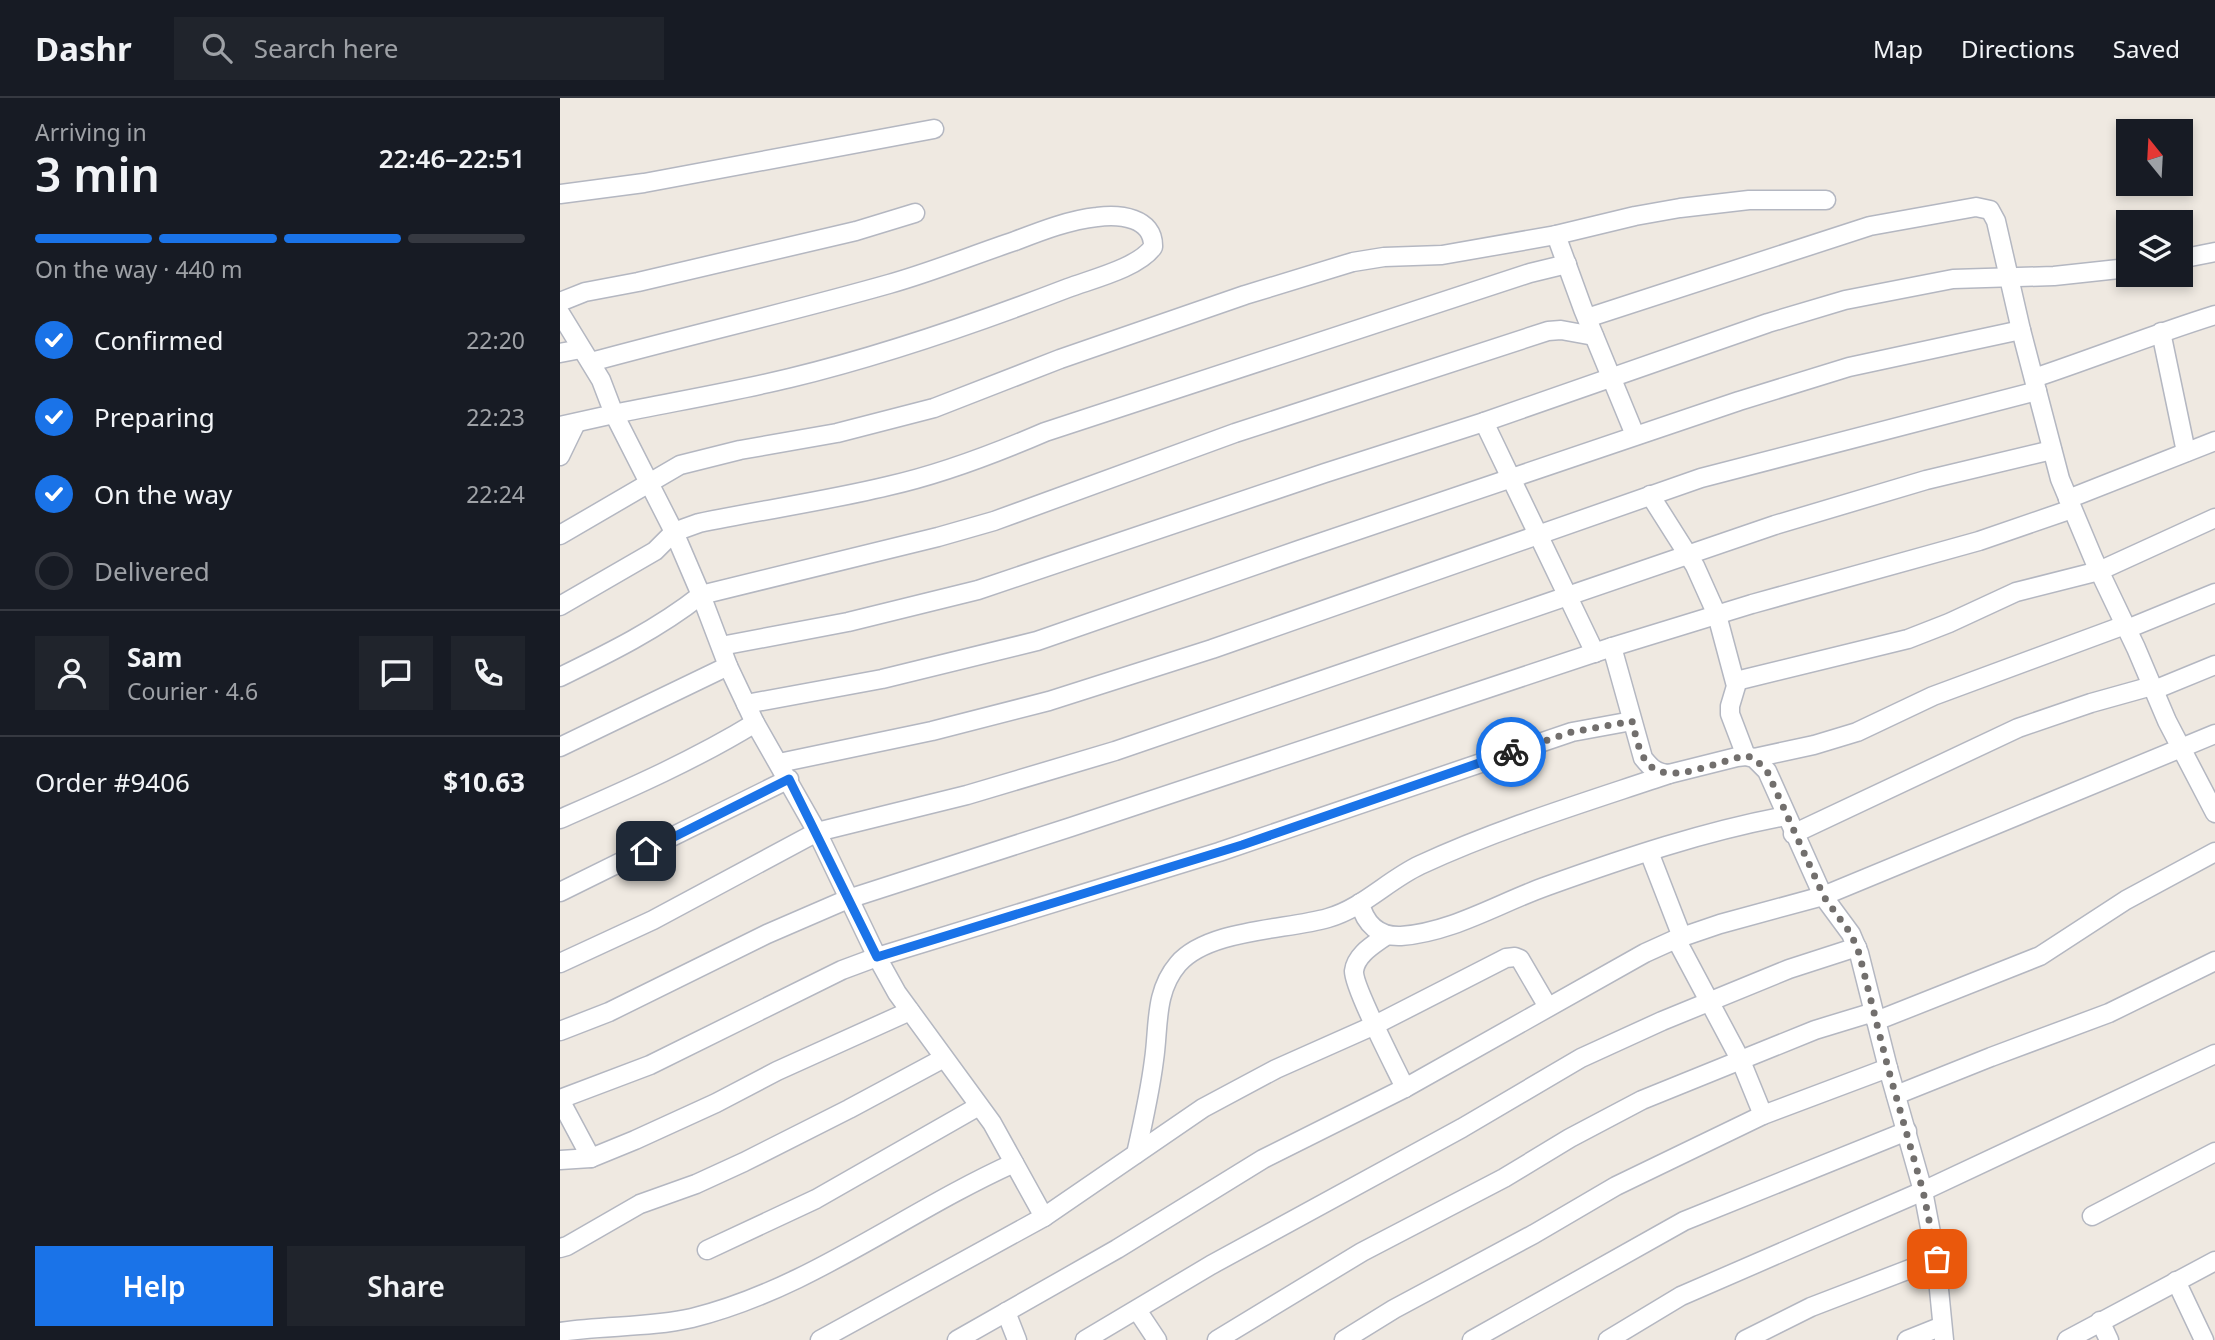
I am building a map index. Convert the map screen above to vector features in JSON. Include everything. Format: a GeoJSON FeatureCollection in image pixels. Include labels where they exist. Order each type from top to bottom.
{"type":"FeatureCollection","features":[{"type":"Feature","properties":{"kind":"street"},"geometry":{"type":"LineString","coordinates":[[560,194],[643,183],[934,129]]}},
{"type":"Feature","properties":{"kind":"street"},"geometry":{"type":"LineString","coordinates":[[560,535],[666,472],[692,461],[824,436],[934,408],[1059,359],[1256,291],[1353,262],[1384,257],[1442,255],[1556,235],[1680,208],[1749,200],[1826,200]]}},
{"type":"Feature","properties":{"kind":"street"},"geometry":{"type":"LineString","coordinates":[[1587,318],[1870,226],[1976,207],[1984,207],[1994,214],[2052,450],[2070,504],[2166,721],[2215,813]]}},
{"type":"Feature","properties":{"kind":"street"},"geometry":{"type":"LineString","coordinates":[[560,302],[584,292],[856,231],[915,213]]}},
{"type":"Feature","properties":{"kind":"street"},"geometry":{"type":"LineString","coordinates":[[560,353],[586,355],[891,284],[1062,224],[1096,217],[1121,216],[1134,219],[1143,224],[1153,239],[1153,247],[1139,260],[1054,294],[889,351],[793,377],[568,425],[560,456]]}},
{"type":"Feature","properties":{"kind":"street"},"geometry":{"type":"LineString","coordinates":[[1556,235],[1635,435]]}},
{"type":"Feature","properties":{"kind":"street"},"geometry":{"type":"LineString","coordinates":[[2193,255],[2215,251]]}},
{"type":"Feature","properties":{"kind":"street"},"geometry":{"type":"LineString","coordinates":[[560,606],[655,551],[674,532],[699,523],[889,486],[941,472],[1003,451],[1045,432],[1530,273],[1567,264]]}},
{"type":"Feature","properties":{"kind":"street"},"geometry":{"type":"LineString","coordinates":[[721,646],[872,617],[978,590],[1325,472],[1484,422],[1768,323],[1845,300],[1953,279],[2067,275],[2116,269]]}},
{"type":"Feature","properties":{"kind":"street"},"geometry":{"type":"LineString","coordinates":[[560,313],[601,380],[648,485],[674,532],[728,666],[755,723],[817,832],[877,957],[910,1011],[992,1123],[1044,1217]]}},
{"type":"Feature","properties":{"kind":"street"},"geometry":{"type":"LineString","coordinates":[[779,763],[943,728],[1049,701],[1212,649],[1650,495],[2035,385],[2161,332],[2215,315]]}},
{"type":"Feature","properties":{"kind":"street"},"geometry":{"type":"LineString","coordinates":[[560,677],[637,638],[676,615],[701,595],[994,521],[1235,433],[1548,331],[1561,330],[1594,336]]}},
{"type":"Feature","properties":{"kind":"street"},"geometry":{"type":"LineString","coordinates":[[746,704],[882,679],[1037,641],[1635,435],[1849,367],[2021,330]]}},
{"type":"Feature","properties":{"kind":"street"},"geometry":{"type":"LineString","coordinates":[[2161,332],[2186,452]]}},
{"type":"Feature","properties":{"kind":"street"},"geometry":{"type":"LineString","coordinates":[[1484,422],[1569,596],[1604,650],[1632,721],[1643,758],[1659,773],[1669,774]]}},
{"type":"Feature","properties":{"kind":"street"},"geometry":{"type":"LineString","coordinates":[[560,1031],[609,1012],[767,934],[848,899],[1604,650],[1979,541],[2215,441]]}},
{"type":"Feature","properties":{"kind":"street"},"geometry":{"type":"LineString","coordinates":[[560,963],[653,920],[817,832],[967,795],[1115,751],[1788,521],[1926,480],[2052,450]]}},
{"type":"Feature","properties":{"kind":"street"},"geometry":{"type":"LineString","coordinates":[[1650,495],[1702,579],[1717,615],[1736,681],[1730,714],[1750,757],[1767,771],[1793,834],[1824,897],[1841,918],[1857,947],[1864,968],[1888,1068],[1923,1191],[1937,1259],[1943,1333],[1907,1340]]}},
{"type":"Feature","properties":{"kind":"street"},"geometry":{"type":"LineString","coordinates":[[1736,681],[1899,642],[1949,623],[2016,592],[2099,571],[2215,518]]}},
{"type":"Feature","properties":{"kind":"street"},"geometry":{"type":"LineString","coordinates":[[1136,1154],[1154,1058],[1162,992],[1180,962],[1203,948],[1233,936],[1330,918],[1360,903],[1418,866],[1517,826],[1669,774],[1814,745],[1857,732],[1933,696],[2215,593]]}},
{"type":"Feature","properties":{"kind":"street"},"geometry":{"type":"LineString","coordinates":[[1793,834],[2018,728],[2091,703],[2153,688],[2215,665]]}},
{"type":"Feature","properties":{"kind":"street"},"geometry":{"type":"LineString","coordinates":[[560,747],[728,666]]}},
{"type":"Feature","properties":{"kind":"street"},"geometry":{"type":"LineString","coordinates":[[591,1158],[560,1099],[650,1065],[842,970],[1308,823],[1559,736],[1596,726],[1632,721]]}},
{"type":"Feature","properties":{"kind":"street"},"geometry":{"type":"LineString","coordinates":[[560,820],[648,780],[755,723]]}},
{"type":"Feature","properties":{"kind":"street"},"geometry":{"type":"LineString","coordinates":[[957,1340],[1118,1249],[1263,1158],[1405,1088],[1627,962],[1679,938],[1757,913],[1824,897],[2215,734]]}},
{"type":"Feature","properties":{"kind":"street"},"geometry":{"type":"LineString","coordinates":[[560,892],[789,779]]}},
{"type":"Feature","properties":{"kind":"street"},"geometry":{"type":"LineString","coordinates":[[1360,903],[1369,924],[1387,935],[1400,936],[1451,924],[1544,887],[1649,852],[1725,829],[1786,816]]}},
{"type":"Feature","properties":{"kind":"street"},"geometry":{"type":"LineString","coordinates":[[1649,852],[1679,938],[1741,1061],[1763,1115]]}},
{"type":"Feature","properties":{"kind":"street"},"geometry":{"type":"LineString","coordinates":[[1217,1340],[1362,1252],[1504,1178],[1642,1100],[1815,1030],[1875,1016],[2040,956],[2126,900],[2215,852]]}},
{"type":"Feature","properties":{"kind":"street"},"geometry":{"type":"LineString","coordinates":[[1387,935],[1365,952],[1354,971],[1375,1025],[1405,1088]]}},
{"type":"Feature","properties":{"kind":"street"},"geometry":{"type":"LineString","coordinates":[[1085,1340],[1211,1265],[1472,1122],[1581,1058],[1788,969],[1857,947]]}},
{"type":"Feature","properties":{"kind":"street"},"geometry":{"type":"LineString","coordinates":[[820,1340],[1044,1217],[1203,1108],[1276,1069],[1375,1025],[1510,957],[1520,959],[1548,1007]]}},
{"type":"Feature","properties":{"kind":"street"},"geometry":{"type":"LineString","coordinates":[[1896,1095],[2109,1013],[2215,961]]}},
{"type":"Feature","properties":{"kind":"street"},"geometry":{"type":"LineString","coordinates":[[560,1160],[591,1158],[716,1103],[777,1071],[910,1011]]}},
{"type":"Feature","properties":{"kind":"street"},"geometry":{"type":"LineString","coordinates":[[1608,1340],[1681,1296],[1923,1191],[2215,1054]]}},
{"type":"Feature","properties":{"kind":"street"},"geometry":{"type":"LineString","coordinates":[[560,1248],[640,1204],[696,1184],[765,1152],[944,1058]]}},
{"type":"Feature","properties":{"kind":"street"},"geometry":{"type":"LineString","coordinates":[[1344,1340],[1394,1309],[1534,1234],[1616,1186],[1763,1115],[1888,1068]]}},
{"type":"Feature","properties":{"kind":"street"},"geometry":{"type":"LineString","coordinates":[[707,1250],[816,1199],[979,1106]]}},
{"type":"Feature","properties":{"kind":"street"},"geometry":{"type":"LineString","coordinates":[[1472,1340],[1684,1221],[1907,1131]]}},
{"type":"Feature","properties":{"kind":"street"},"geometry":{"type":"LineString","coordinates":[[2092,1216],[2215,1152]]}},
{"type":"Feature","properties":{"kind":"street"},"geometry":{"type":"LineString","coordinates":[[560,1332],[661,1323],[693,1318],[728,1306],[795,1280],[946,1196],[1014,1163]]}},
{"type":"Feature","properties":{"kind":"street"},"geometry":{"type":"LineString","coordinates":[[1745,1340],[1811,1307],[1937,1259]]}},
{"type":"Feature","properties":{"kind":"street"},"geometry":{"type":"LineString","coordinates":[[2067,1340],[2215,1261]]}},
{"type":"Feature","properties":{"kind":"street"},"geometry":{"type":"LineString","coordinates":[[2176,1281],[2204,1340]]}},
{"type":"Feature","properties":{"kind":"street"},"geometry":{"type":"LineString","coordinates":[[1138,1310],[1157,1340]]}},
{"type":"Feature","properties":{"kind":"street"},"geometry":{"type":"LineString","coordinates":[[1006,1312],[1017,1340]]}},
{"type":"Feature","properties":{"kind":"street"},"geometry":{"type":"LineString","coordinates":[[2100,1321],[2109,1340]]}},
{"type":"Feature","properties":{"kind":"way so far"},"geometry":{"type":"LineString","coordinates":[[1511,752],[1572,732],[1632,721],[1643,758],[1659,773],[1684,772],[1746,756],[1754,758],[1762,765],[1775,787],[1793,834],[1824,897],[1851,934],[1859,953],[1923,1191],[1937,1259]]}},
{"type":"Feature","properties":{"kind":"route"},"geometry":{"type":"LineString","coordinates":[[646,851],[789,779],[877,957],[1242,845],[1511,752]]}}]}
